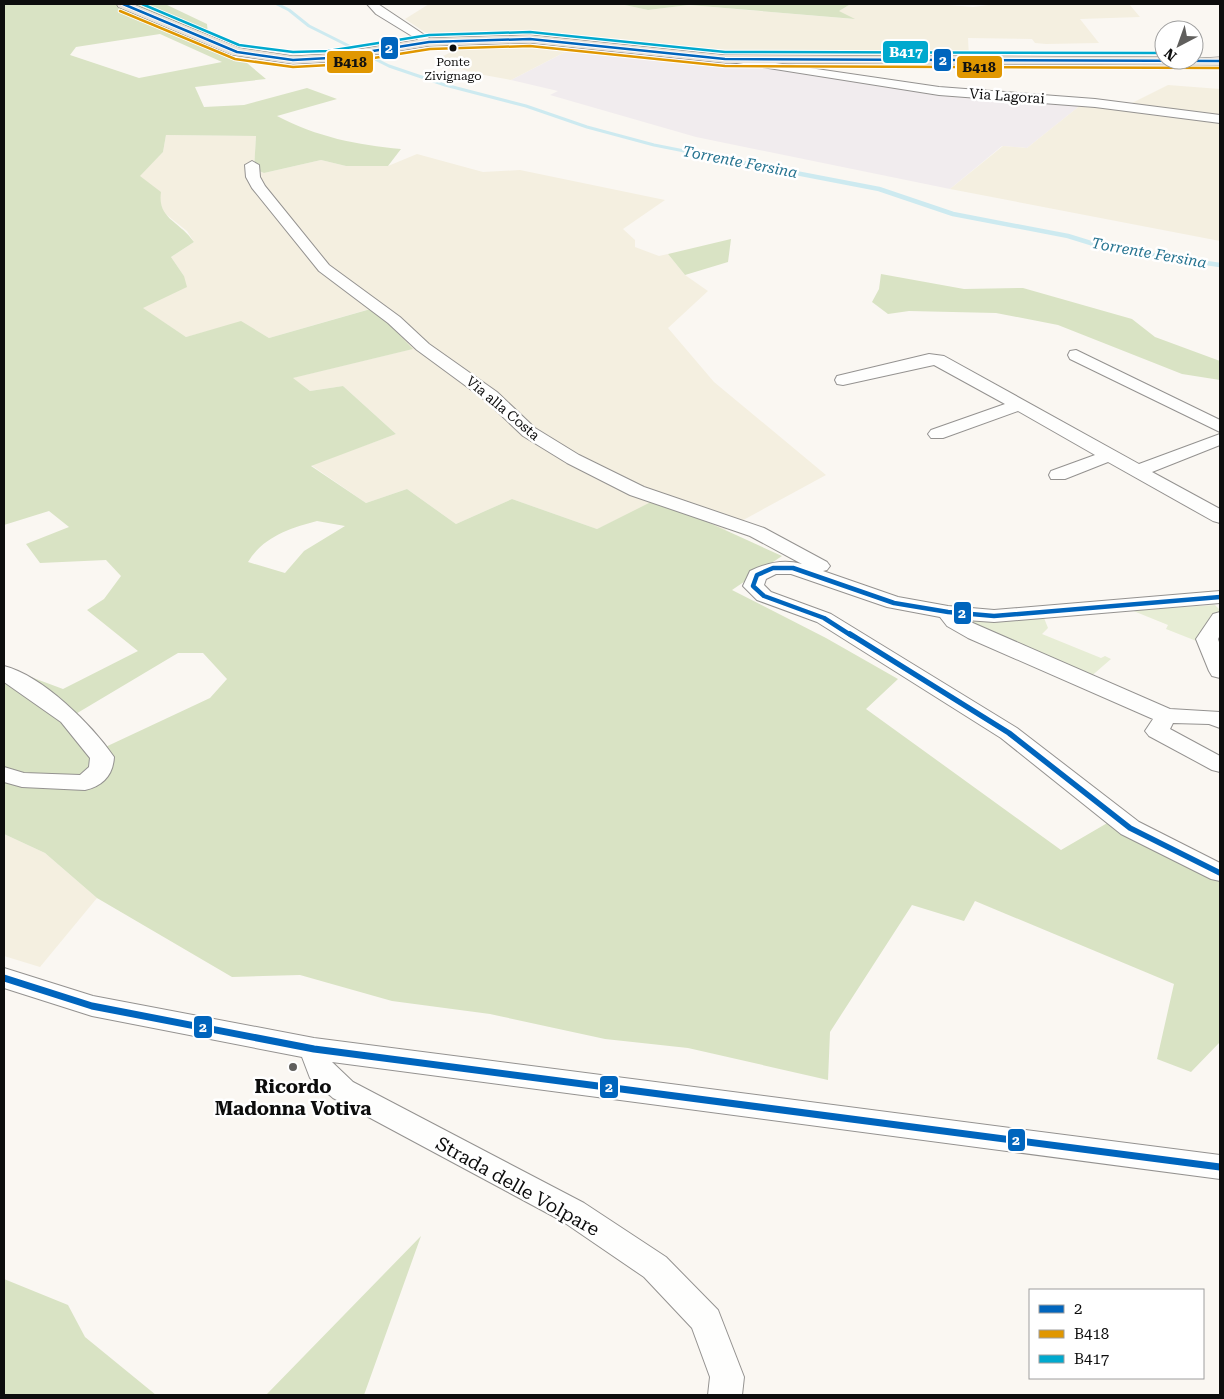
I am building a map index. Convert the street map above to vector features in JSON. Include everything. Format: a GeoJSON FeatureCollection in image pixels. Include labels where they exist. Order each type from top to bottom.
{"type":"FeatureCollection","features":[{"type":"Feature","properties":{"kind":"main road","name":"Via Lagorai"},"geometry":{"type":"LineString","coordinates":[[123,4],[244,54],[293,60],[329,58],[429,42],[475,39],[530,39],[793,64],[856,59],[1220,61]]}},
{"type":"Feature","properties":{"kind":"street"},"geometry":{"type":"LineString","coordinates":[[372,4],[380,12],[429,42]]}},
{"type":"Feature","properties":{"kind":"street","name":"Via Lagorai"},"geometry":{"type":"LineString","coordinates":[[793,64],[932,90],[1095,102],[1220,119]]}},
{"type":"Feature","properties":{"kind":"street","name":"Via alla Costa"},"geometry":{"type":"LineString","coordinates":[[252,165],[253,177],[259,188],[284,216],[303,244],[324,268],[394,320],[423,347],[491,396],[529,432],[637,491],[757,532],[816,563],[896,596],[894,603]]}},
{"type":"Feature","properties":{"kind":"street"},"geometry":{"type":"LineString","coordinates":[[1076,355],[1220,427]]}},
{"type":"Feature","properties":{"kind":"street"},"geometry":{"type":"LineString","coordinates":[[843,380],[929,358],[938,360],[1140,470],[1220,517]]}},
{"type":"Feature","properties":{"kind":"street"},"geometry":{"type":"LineString","coordinates":[[937,434],[1019,405]]}},
{"type":"Feature","properties":{"kind":"street"},"geometry":{"type":"LineString","coordinates":[[1140,470],[1220,438]]}},
{"type":"Feature","properties":{"kind":"street"},"geometry":{"type":"LineString","coordinates":[[1058,475],[1111,455]]}},
{"type":"Feature","properties":{"kind":"street"},"geometry":{"type":"LineString","coordinates":[[1220,597],[994,616],[948,612],[894,603],[793,568],[773,568],[757,575],[753,586],[764,596],[824,618],[1009,733],[1130,828],[1220,873]]}},
{"type":"Feature","properties":{"kind":"street"},"geometry":{"type":"LineString","coordinates":[[948,612],[954,622],[976,633],[1166,716],[1218,717]]}},
{"type":"Feature","properties":{"kind":"street"},"geometry":{"type":"LineString","coordinates":[[1220,618],[1207,639],[1220,671]]}},
{"type":"Feature","properties":{"kind":"street"},"geometry":{"type":"LineString","coordinates":[[4,673],[31,688],[69,717],[102,757],[101,770],[84,783],[22,780],[4,774]]}},
{"type":"Feature","properties":{"kind":"street"},"geometry":{"type":"LineString","coordinates":[[1166,716],[1157,731],[1220,765]]}},
{"type":"Feature","properties":{"kind":"street"},"geometry":{"type":"LineString","coordinates":[[4,978],[92,1006],[314,1049],[1220,1167]]}},
{"type":"Feature","properties":{"kind":"street","name":"Strada delle Volpare"},"geometry":{"type":"LineString","coordinates":[[314,1049],[320,1070],[342,1090],[573,1212],[655,1267],[706,1320],[727,1377],[724,1395]]}},
{"type":"Feature","properties":{"kind":"shaded area"},"geometry":{"type":"Polygon","coordinates":[[[429,4],[620,4],[648,10],[689,5],[853,19],[838,11],[849,5],[866,4],[936,4],[973,7],[996,4],[1129,4],[1140,17],[1080,19],[1099,43],[1046,44],[1035,43],[1032,39],[968,38],[969,57],[724,54],[529,35],[432,37],[405,19],[429,4]]]}},
{"type":"Feature","properties":{"kind":"shaded area"},"geometry":{"type":"Polygon","coordinates":[[[465,45],[531,45],[567,51],[511,80],[473,73],[435,60],[465,45]]]}},
{"type":"Feature","properties":{"kind":"shaded area"},"geometry":{"type":"Polygon","coordinates":[[[575,47],[1082,104],[1027,148],[1002,146],[950,189],[696,137],[550,95],[558,91],[511,80],[575,47]]]}},
{"type":"Feature","properties":{"kind":"shaded area"},"geometry":{"type":"Polygon","coordinates":[[[1168,85],[1220,89],[1220,241],[950,189],[1003,146],[1027,148],[1082,104],[1120,109],[1168,85]]]}},
{"type":"Feature","properties":{"kind":"shaded area"},"geometry":{"type":"Polygon","coordinates":[[[166,135],[256,136],[254,169],[264,173],[321,160],[346,166],[388,166],[417,154],[483,172],[520,170],[665,200],[623,229],[635,240],[635,247],[659,256],[668,254],[685,275],[708,291],[668,328],[714,382],[826,475],[725,530],[658,500],[597,529],[512,499],[456,524],[407,489],[366,503],[311,465],[396,434],[343,386],[310,391],[292,378],[412,349],[373,308],[269,338],[241,322],[186,337],[142,308],[184,276],[171,257],[194,242],[187,231],[163,212],[160,202],[139,176],[163,152],[166,135]]]}},
{"type":"Feature","properties":{"kind":"shaded area"},"geometry":{"type":"Polygon","coordinates":[[[4,834],[45,853],[97,898],[40,967],[4,956],[4,834]]]}},
{"type":"Feature","properties":{"kind":"green space"},"geometry":{"type":"Polygon","coordinates":[[[4,4],[165,4],[207,24],[209,46],[247,63],[266,79],[195,87],[204,107],[244,105],[307,88],[337,99],[277,116],[322,135],[369,145],[401,149],[388,166],[346,166],[321,160],[264,173],[254,169],[256,136],[166,135],[163,152],[140,176],[161,192],[162,208],[194,242],[171,257],[184,276],[187,287],[143,308],[186,337],[241,321],[269,338],[374,308],[413,349],[293,378],[310,391],[343,386],[396,434],[311,466],[366,503],[407,489],[456,524],[512,499],[597,529],[657,499],[782,556],[732,590],[826,638],[898,679],[866,709],[1061,850],[1109,822],[1220,882],[1220,1042],[1191,1072],[1157,1059],[1174,984],[975,901],[964,921],[912,905],[830,1032],[828,1080],[688,1048],[605,1039],[490,1014],[392,1001],[300,975],[232,977],[97,898],[45,853],[4,834],[4,667],[63,689],[138,651],[87,610],[104,599],[121,576],[106,560],[40,563],[26,544],[69,527],[49,511],[4,525],[4,4]],[[160,34],[76,47],[70,55],[139,78],[222,62],[160,34]],[[317,521],[287,530],[269,540],[254,553],[248,562],[285,573],[304,551],[345,526],[317,521]],[[178,653],[74,715],[99,750],[210,698],[227,679],[203,653],[178,653]]]}},
{"type":"Feature","properties":{"kind":"green space"},"geometry":{"type":"Polygon","coordinates":[[[620,4],[866,4],[849,5],[839,11],[855,19],[689,5],[648,10],[620,4]]]}},
{"type":"Feature","properties":{"kind":"green space"},"geometry":{"type":"Polygon","coordinates":[[[731,239],[728,262],[685,275],[668,254],[731,239]]]}},
{"type":"Feature","properties":{"kind":"green space"},"geometry":{"type":"Polygon","coordinates":[[[881,274],[964,289],[1023,288],[1132,319],[1155,337],[1220,361],[1220,380],[1182,374],[1058,325],[996,313],[909,311],[888,314],[872,302],[879,289],[881,274]]]}},
{"type":"Feature","properties":{"kind":"green space"},"geometry":{"type":"Polygon","coordinates":[[[1215,605],[1220,610],[1220,615],[1205,628],[1204,644],[1166,629],[1168,625],[1131,610],[1215,605]]]}},
{"type":"Feature","properties":{"kind":"green space"},"geometry":{"type":"Polygon","coordinates":[[[1044,618],[1048,628],[1042,634],[1101,658],[1105,656],[1111,659],[1088,679],[963,620],[1044,618]]]}},
{"type":"Feature","properties":{"kind":"green space"},"geometry":{"type":"Polygon","coordinates":[[[421,1236],[364,1395],[266,1395],[421,1236]]]}},
{"type":"Feature","properties":{"kind":"green space"},"geometry":{"type":"Polygon","coordinates":[[[4,1279],[68,1305],[85,1337],[156,1395],[4,1395],[4,1279]]]}},
{"type":"Feature","properties":{"kind":"waterway","name":"Torrente Fersina"},"geometry":{"type":"LineString","coordinates":[[277,4],[289,10],[309,26],[389,66],[445,85],[526,106],[587,127],[654,145],[750,164]]}},
{"type":"Feature","properties":{"kind":"waterway","name":"Torrente Fersina"},"geometry":{"type":"LineString","coordinates":[[744,163],[879,189],[953,214],[1068,236],[1110,249],[1220,265]]}},
{"type":"Feature","properties":{"kind":"transit line","name":"2"},"geometry":{"type":"LineString","coordinates":[[123,4],[237,52],[293,60],[329,58],[429,42],[530,39],[725,59],[1220,61]]}},
{"type":"Feature","properties":{"kind":"transit line","name":"B417"},"geometry":{"type":"LineString","coordinates":[[142,4],[239,45],[293,52],[328,51],[429,35],[530,32],[725,52],[1154,53]]}},
{"type":"Feature","properties":{"kind":"transit line","name":"B418"},"geometry":{"type":"LineString","coordinates":[[120,11],[235,59],[293,67],[330,65],[430,49],[530,46],[725,66],[1220,68]]}},
{"type":"Feature","properties":{"kind":"transit line","name":"2"},"geometry":{"type":"LineString","coordinates":[[1220,597],[994,616],[948,612],[894,603],[793,568],[773,568],[757,575],[753,586],[764,596],[824,618],[1009,733],[1130,828],[1220,873]]}},
{"type":"Feature","properties":{"kind":"transit line","name":"2"},"geometry":{"type":"LineString","coordinates":[[4,978],[92,1006],[314,1049],[1220,1167]]}},
{"type":"Feature","properties":{"kind":"place","name":"Ponte Zivignago"},"geometry":{"type":"Point","coordinates":[453,48]}},
{"type":"Feature","properties":{"kind":"place","name":"Ricordo Madonna Votiva"},"geometry":{"type":"Point","coordinates":[293,1067]}}]}
